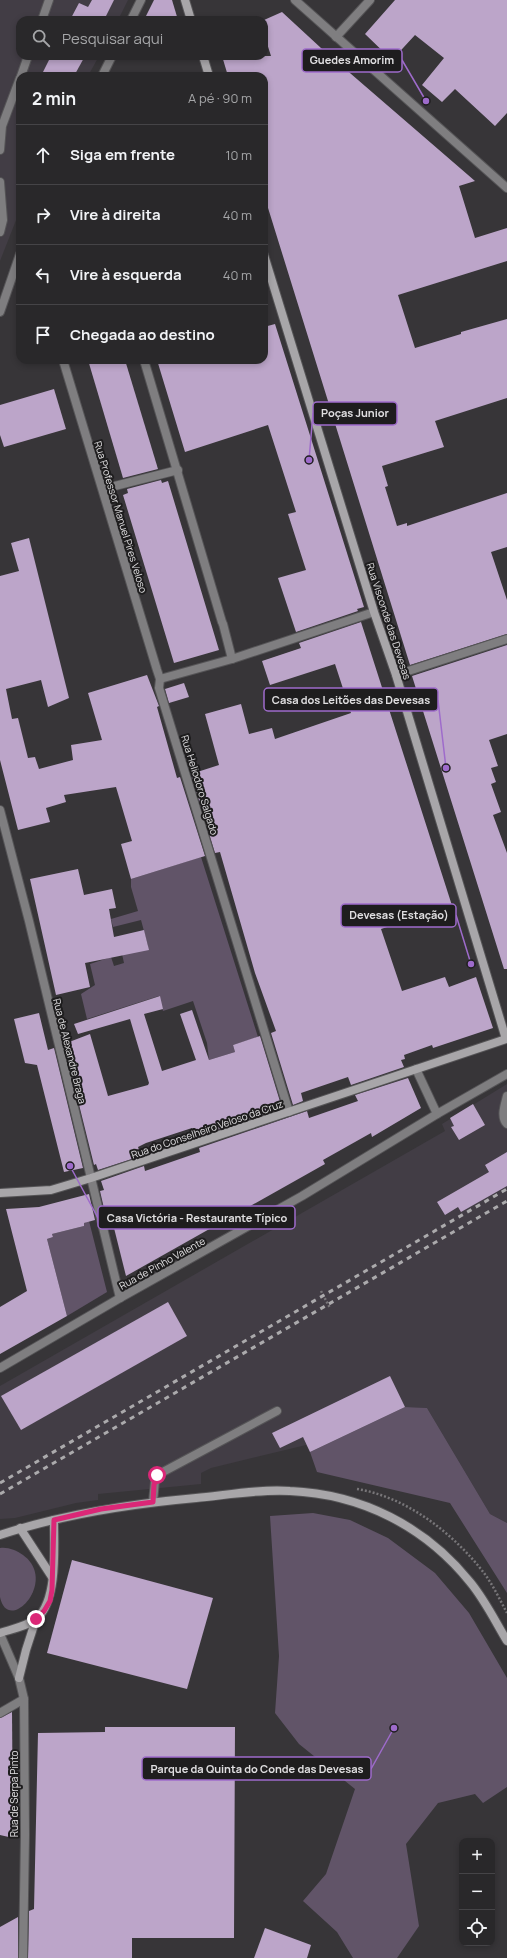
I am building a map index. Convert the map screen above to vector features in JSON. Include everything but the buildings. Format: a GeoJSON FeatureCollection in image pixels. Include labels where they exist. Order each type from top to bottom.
{"type":"FeatureCollection","features":[{"type":"Feature","properties":{"kind":"main road"},"geometry":{"type":"LineString","coordinates":[[185,0],[190,16]]}},
{"type":"Feature","properties":{"kind":"main road"},"geometry":{"type":"LineString","coordinates":[[203,60],[208,72]]}},
{"type":"Feature","properties":{"kind":"main road","name":"Rua Visconde das Devesas"},"geometry":{"type":"LineString","coordinates":[[268,268],[374,612],[396,675],[507,1040]]}},
{"type":"Feature","properties":{"kind":"main road","name":"Rua do Conselheiro Veloso da Cruz"},"geometry":{"type":"LineString","coordinates":[[0,1193],[9,1194],[51,1190],[91,1178],[507,1040]]}},
{"type":"Feature","properties":{"kind":"main road"},"geometry":{"type":"LineString","coordinates":[[0,1535],[20,1528],[101,1509],[153,1502],[289,1491],[334,1496],[367,1505],[402,1523],[450,1559],[478,1592],[507,1641]]}},
{"type":"Feature","properties":{"kind":"main road"},"geometry":{"type":"LineString","coordinates":[[0,1633],[36,1619],[44,1611],[50,1601],[54,1558],[54,1520]]}},
{"type":"Feature","properties":{"kind":"main road"},"geometry":{"type":"LineString","coordinates":[[20,1528],[52,1577]]}},
{"type":"Feature","properties":{"kind":"main road"},"geometry":{"type":"LineString","coordinates":[[19,1678],[36,1619]]}},
{"type":"Feature","properties":{"kind":"street"},"geometry":{"type":"LineString","coordinates":[[44,16],[50,0]]}},
{"type":"Feature","properties":{"kind":"street"},"geometry":{"type":"LineString","coordinates":[[133,16],[141,0]]}},
{"type":"Feature","properties":{"kind":"street"},"geometry":{"type":"LineString","coordinates":[[295,0],[507,188]]}},
{"type":"Feature","properties":{"kind":"street"},"geometry":{"type":"LineString","coordinates":[[336,37],[370,0]]}},
{"type":"Feature","properties":{"kind":"street"},"geometry":{"type":"LineString","coordinates":[[22,72],[26,60]]}},
{"type":"Feature","properties":{"kind":"street"},"geometry":{"type":"LineString","coordinates":[[104,72],[110,60]]}},
{"type":"Feature","properties":{"kind":"street"},"geometry":{"type":"LineString","coordinates":[[0,150],[1,126],[16,87]]}},
{"type":"Feature","properties":{"kind":"street"},"geometry":{"type":"LineString","coordinates":[[0,182],[3,220],[0,232]]}},
{"type":"Feature","properties":{"kind":"street"},"geometry":{"type":"LineString","coordinates":[[0,312],[3,293],[16,263]]}},
{"type":"Feature","properties":{"kind":"street","name":"Rua Professor Manuel Pires Veloso"},"geometry":{"type":"LineString","coordinates":[[64,364],[160,679]]}},
{"type":"Feature","properties":{"kind":"street"},"geometry":{"type":"LineString","coordinates":[[145,364],[223,623],[232,659]]}},
{"type":"Feature","properties":{"kind":"street"},"geometry":{"type":"LineString","coordinates":[[103,490],[178,470]]}},
{"type":"Feature","properties":{"kind":"street"},"geometry":{"type":"LineString","coordinates":[[160,679],[232,659],[374,612]]}},
{"type":"Feature","properties":{"kind":"street"},"geometry":{"type":"LineString","coordinates":[[396,675],[507,639]]}},
{"type":"Feature","properties":{"kind":"street","name":"Rua Heliodoro Salgado"},"geometry":{"type":"LineString","coordinates":[[160,679],[159,688],[289,1112]]}},
{"type":"Feature","properties":{"kind":"street","name":"Rua de Alexandre Braga"},"geometry":{"type":"LineString","coordinates":[[0,810],[29,921],[120,1298]]}},
{"type":"Feature","properties":{"kind":"street"},"geometry":{"type":"LineString","coordinates":[[416,1069],[437,1114]]}},
{"type":"Feature","properties":{"kind":"street","name":"Rua de Pinho Valente"},"geometry":{"type":"LineString","coordinates":[[0,1368],[120,1298],[302,1196],[437,1114],[507,1074]]}},
{"type":"Feature","properties":{"kind":"street"},"geometry":{"type":"LineString","coordinates":[[507,1096],[504,1113],[504,1122],[507,1124]]}},
{"type":"Feature","properties":{"kind":"street"},"geometry":{"type":"LineString","coordinates":[[153,1502],[155,1481],[160,1473],[277,1411]]}},
{"type":"Feature","properties":{"kind":"street","name":"Rua de Serpa Pinto"},"geometry":{"type":"LineString","coordinates":[[0,1633],[19,1678],[24,1699],[25,1835],[23,1958]]}},
{"type":"Feature","properties":{"kind":"street"},"geometry":{"type":"LineString","coordinates":[[0,1713],[24,1699]]}},
{"type":"Feature","properties":{"kind":"path"},"geometry":{"type":"LineString","coordinates":[[321,1291],[330,1308]]}},
{"type":"Feature","properties":{"kind":"shaded area"},"geometry":{"type":"Polygon","coordinates":[[[0,0],[128,0],[120,16],[16,16],[16,60],[97,60],[90,72],[16,72],[16,220],[0,261],[0,0]]]}},
{"type":"Feature","properties":{"kind":"shaded area"},"geometry":{"type":"Polygon","coordinates":[[[201,857],[258,1037],[233,1045],[235,1052],[209,1060],[207,1043],[193,1001],[163,1011],[159,996],[87,1019],[81,994],[95,985],[90,964],[111,957],[114,966],[124,963],[122,954],[148,946],[141,920],[113,927],[111,919],[138,911],[131,887],[131,879],[201,857]]]}},
{"type":"Feature","properties":{"kind":"shaded area"},"geometry":{"type":"Polygon","coordinates":[[[507,1084],[507,1523],[490,1514],[427,1408],[405,1407],[310,1452],[306,1445],[211,1468],[201,1473],[201,1484],[98,1494],[98,1500],[76,1503],[15,1518],[0,1519],[0,1386],[445,1131],[442,1124],[507,1084]]]}},
{"type":"Feature","properties":{"kind":"shaded area"},"geometry":{"type":"Polygon","coordinates":[[[89,1221],[107,1292],[67,1316],[47,1239],[53,1237],[52,1234],[84,1226],[84,1223],[89,1221]]]}},
{"type":"Feature","properties":{"kind":"shaded area"},"geometry":{"type":"Polygon","coordinates":[[[405,1407],[427,1408],[490,1514],[507,1523],[507,1593],[450,1503],[317,1472],[310,1452],[405,1407]]]}},
{"type":"Feature","properties":{"kind":"shaded area"},"geometry":{"type":"Polygon","coordinates":[[[313,1513],[350,1520],[388,1538],[435,1573],[469,1613],[507,1678],[507,1787],[483,1803],[475,1794],[438,1803],[406,1844],[419,1926],[397,1958],[353,1958],[337,1932],[303,1901],[326,1874],[355,1789],[299,1744],[275,1713],[279,1656],[270,1516],[313,1513]]]}},
{"type":"Feature","properties":{"kind":"shaded area"},"geometry":{"type":"Polygon","coordinates":[[[0,1548],[12,1549],[23,1555],[33,1566],[36,1578],[34,1590],[28,1600],[20,1608],[12,1611],[5,1607],[0,1597],[0,1548]]]}},
{"type":"Feature","properties":{"kind":"railway"},"geometry":{"type":"LineString","coordinates":[[0,1483],[507,1189]]}},
{"type":"Feature","properties":{"kind":"railway"},"geometry":{"type":"LineString","coordinates":[[0,1494],[507,1201]]}},
{"type":"Feature","properties":{"kind":"place","name":"Guedes Amorim"},"geometry":{"type":"Point","coordinates":[426,101]}},
{"type":"Feature","properties":{"kind":"place","name":"Poças Junior"},"geometry":{"type":"Point","coordinates":[309,460]}},
{"type":"Feature","properties":{"kind":"place","name":"Casa dos Leitões das Devesas"},"geometry":{"type":"Point","coordinates":[446,768]}},
{"type":"Feature","properties":{"kind":"place","name":"Devesas (Estação)"},"geometry":{"type":"Point","coordinates":[471,964]}},
{"type":"Feature","properties":{"kind":"place","name":"Casa Victória - Restaurante Típico"},"geometry":{"type":"Point","coordinates":[70,1166]}},
{"type":"Feature","properties":{"kind":"place","name":"Parque da Quinta do Conde das Devesas"},"geometry":{"type":"Point","coordinates":[394,1728]}},
{"type":"Feature","properties":{"kind":"route"},"geometry":{"type":"LineString","coordinates":[[36,1619],[44,1611],[50,1601],[52,1590],[54,1520],[101,1509],[153,1502],[154,1485],[157,1475]]}}]}
